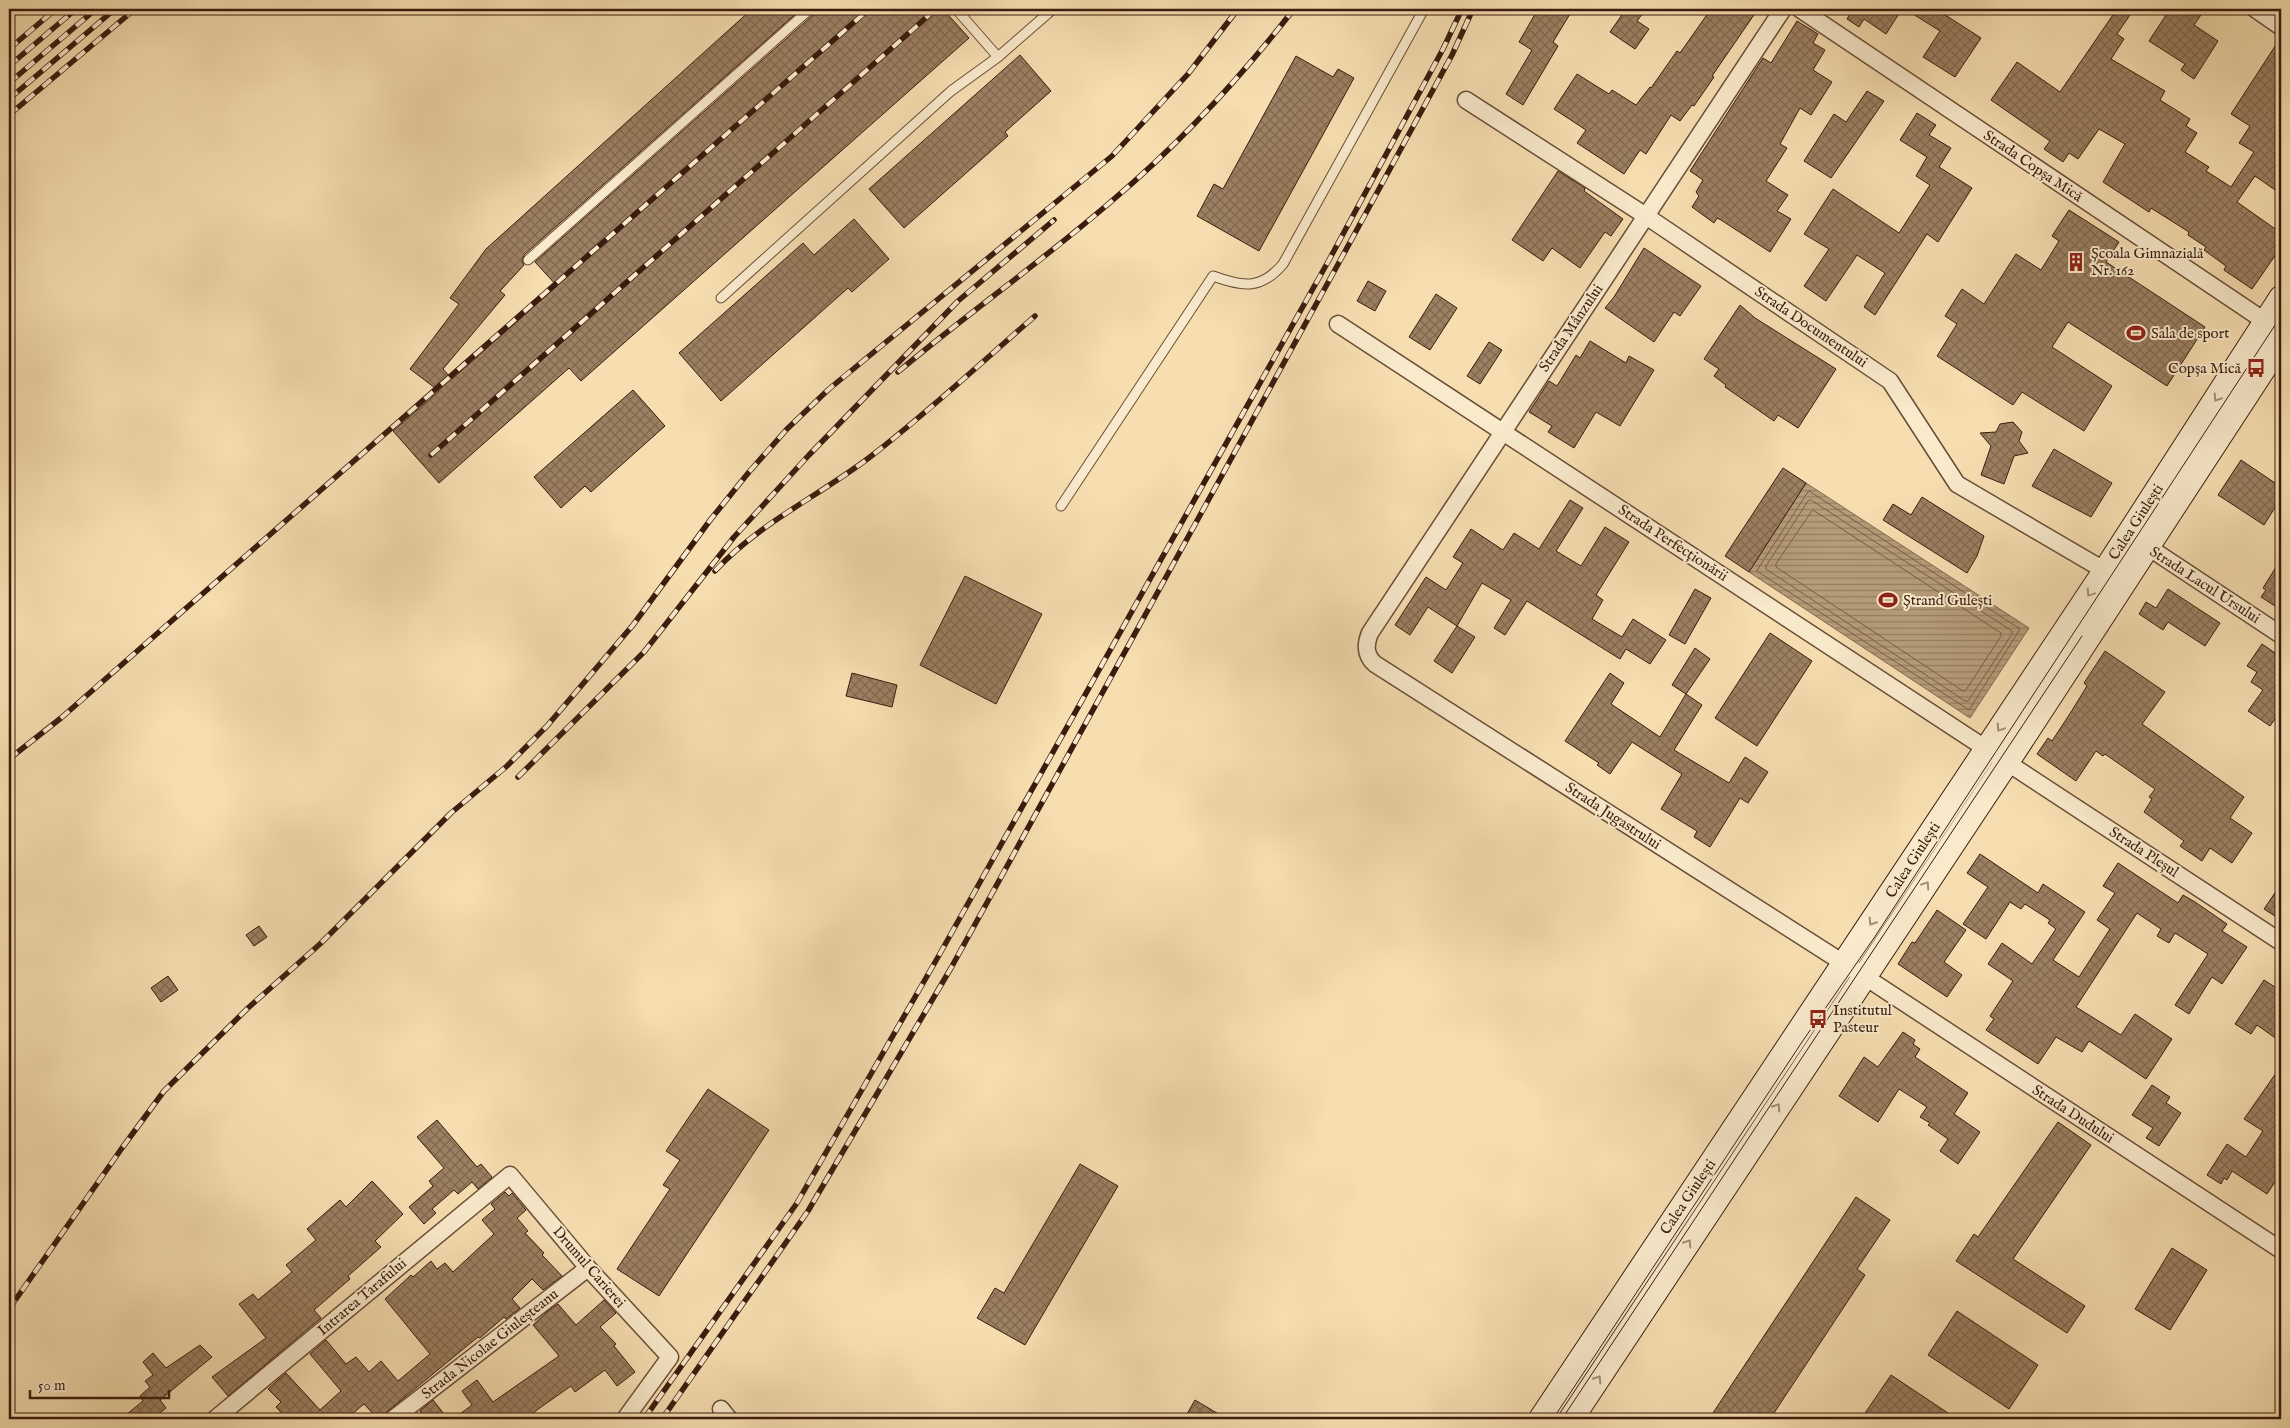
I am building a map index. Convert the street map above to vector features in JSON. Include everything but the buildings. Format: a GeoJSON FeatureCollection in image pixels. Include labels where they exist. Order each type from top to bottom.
{"type":"FeatureCollection","features":[{"type":"Feature","properties":{"kind":"main road","name":"Calea Giulești"},"geometry":{"type":"LineString","coordinates":[[1571,1419],[2007,762],[2115,576],[2273,327],[2281,298]]}},
{"type":"Feature","properties":{"kind":"main road","name":"Calea Giulești"},"geometry":{"type":"LineString","coordinates":[[2138,540],[2281,342]]}},
{"type":"Feature","properties":{"kind":"main road","name":"Calea Giulești"},"geometry":{"type":"LineString","coordinates":[[1541,1419],[1986,749],[2115,576]]}},
{"type":"Feature","properties":{"kind":"street","name":"Strada Mânzului"},"geometry":{"type":"LineString","coordinates":[[1366,651],[1366,642],[1370,633],[1502,430],[1783,9]]}},
{"type":"Feature","properties":{"kind":"street","name":"Strada Copșa Mică"},"geometry":{"type":"LineString","coordinates":[[1800,9],[2273,327]]}},
{"type":"Feature","properties":{"kind":"street"},"geometry":{"type":"LineString","coordinates":[[2255,9],[2281,26]]}},
{"type":"Feature","properties":{"kind":"street","name":"Strada Documentului"},"geometry":{"type":"LineString","coordinates":[[1466,100],[1646,216],[1890,381],[1957,484],[2115,576]]}},
{"type":"Feature","properties":{"kind":"street","name":"Strada Perfecționării"},"geometry":{"type":"LineString","coordinates":[[1338,324],[2007,762]]}},
{"type":"Feature","properties":{"kind":"street","name":"Strada Lacul Ursului"},"geometry":{"type":"LineString","coordinates":[[2138,540],[2281,635]]}},
{"type":"Feature","properties":{"kind":"street","name":"Strada Jugastrului"},"geometry":{"type":"LineString","coordinates":[[1366,651],[1370,660],[1375,664],[1864,977]]}},
{"type":"Feature","properties":{"kind":"street","name":"Strada Pleșul"},"geometry":{"type":"LineString","coordinates":[[2007,762],[2281,942]]}},
{"type":"Feature","properties":{"kind":"street","name":"Strada Dudului"},"geometry":{"type":"LineString","coordinates":[[1864,977],[2281,1250]]}},
{"type":"Feature","properties":{"kind":"street","name":"Drumul Carierei"},"geometry":{"type":"LineString","coordinates":[[510,1175],[588,1268],[670,1357],[625,1419]]}},
{"type":"Feature","properties":{"kind":"street","name":"Intrarea Tarafului"},"geometry":{"type":"LineString","coordinates":[[215,1419],[510,1175]]}},
{"type":"Feature","properties":{"kind":"street","name":"Strada Nicolae Giuleșteanu"},"geometry":{"type":"LineString","coordinates":[[393,1419],[588,1268]]}},
{"type":"Feature","properties":{"kind":"lane"},"geometry":{"type":"LineString","coordinates":[[528,260],[810,9]]}},
{"type":"Feature","properties":{"kind":"lane"},"geometry":{"type":"LineString","coordinates":[[956,9],[998,56]]}},
{"type":"Feature","properties":{"kind":"lane"},"geometry":{"type":"LineString","coordinates":[[721,298],[951,91],[998,56],[1054,9]]}},
{"type":"Feature","properties":{"kind":"lane"},"geometry":{"type":"LineString","coordinates":[[1061,506],[1213,276],[1244,285],[1257,284],[1266,280],[1284,264],[1424,9]]}},
{"type":"Feature","properties":{"kind":"water","name":"Ștrand Gulești"},"geometry":{"type":"Polygon","coordinates":[[[1806,483],[2029,628],[1970,718],[1749,572],[1806,483]]]}},
{"type":"Feature","properties":{"kind":"tram line"},"geometry":{"type":"LineString","coordinates":[[1553,1419],[1802,1042],[1874,938],[2281,316]]}},
{"type":"Feature","properties":{"kind":"tram line"},"geometry":{"type":"LineString","coordinates":[[1562,1419],[2082,636]]}},
{"type":"Feature","properties":{"kind":"railway"},"geometry":{"type":"LineString","coordinates":[[9,49],[56,9]]}},
{"type":"Feature","properties":{"kind":"railway"},"geometry":{"type":"LineString","coordinates":[[9,66],[76,9]]}},
{"type":"Feature","properties":{"kind":"railway"},"geometry":{"type":"LineString","coordinates":[[9,83],[96,9]]}},
{"type":"Feature","properties":{"kind":"railway"},"geometry":{"type":"LineString","coordinates":[[9,99],[115,9]]}},
{"type":"Feature","properties":{"kind":"railway"},"geometry":{"type":"LineString","coordinates":[[9,115],[135,9]]}},
{"type":"Feature","properties":{"kind":"railway"},"geometry":{"type":"LineString","coordinates":[[9,759],[61,718],[869,9]]}},
{"type":"Feature","properties":{"kind":"railway"},"geometry":{"type":"LineString","coordinates":[[431,455],[936,9]]}},
{"type":"Feature","properties":{"kind":"railway"},"geometry":{"type":"LineString","coordinates":[[9,1309],[164,1091],[248,1008],[320,944],[451,813],[507,766],[547,726],[633,625],[711,519],[787,429],[829,389],[1112,156],[1188,74],[1238,9]]}},
{"type":"Feature","properties":{"kind":"railway"},"geometry":{"type":"LineString","coordinates":[[898,372],[1061,243],[1139,178],[1209,109],[1253,60],[1294,9]]}},
{"type":"Feature","properties":{"kind":"railway"},"geometry":{"type":"LineString","coordinates":[[644,1419],[797,1203],[938,957],[1329,260],[1443,49],[1462,9]]}},
{"type":"Feature","properties":{"kind":"railway"},"geometry":{"type":"LineString","coordinates":[[662,1419],[808,1211],[951,968],[1452,55],[1473,9]]}},
{"type":"Feature","properties":{"kind":"railway"},"geometry":{"type":"LineString","coordinates":[[518,777],[644,652],[734,537],[809,455],[958,301],[1054,220]]}},
{"type":"Feature","properties":{"kind":"railway"},"geometry":{"type":"LineString","coordinates":[[715,571],[732,554],[770,524],[870,457],[1035,316]]}},
{"type":"Feature","properties":{"kind":"place","name":"Școala Gimnazială Nr. 162"},"geometry":{"type":"Point","coordinates":[2076,262]}},
{"type":"Feature","properties":{"kind":"place","name":"Sala de sport"},"geometry":{"type":"Point","coordinates":[2136,333]}},
{"type":"Feature","properties":{"kind":"place","name":"Copșa Mică"},"geometry":{"type":"Point","coordinates":[2256,368]}},
{"type":"Feature","properties":{"kind":"place","name":"Ștrand Gulești"},"geometry":{"type":"Point","coordinates":[1888,600]}},
{"type":"Feature","properties":{"kind":"place","name":"Institutul Pasteur"},"geometry":{"type":"Point","coordinates":[1818,1019]}}]}
